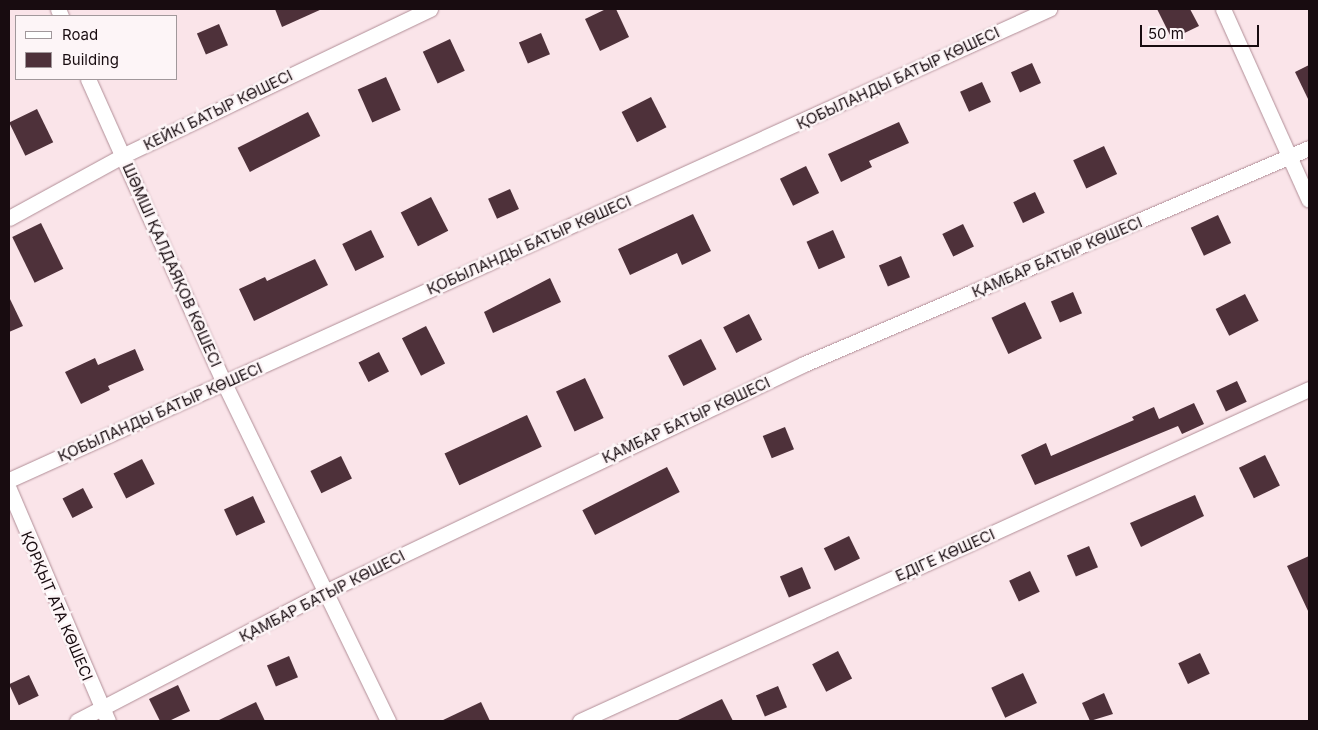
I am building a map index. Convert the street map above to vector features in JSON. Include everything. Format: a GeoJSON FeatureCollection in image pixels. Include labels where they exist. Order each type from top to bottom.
{"type":"FeatureCollection","features":[{"type":"Feature","properties":{"kind":"street","name":"КЕЙКІ БАТЫР КӨШЕСІ"},"geometry":{"type":"LineString","coordinates":[[9,218],[124,155],[430,9]]}},
{"type":"Feature","properties":{"kind":"street","name":"ҚОБЫЛАНДЫ БАТЫР КӨШЕСІ"},"geometry":{"type":"LineString","coordinates":[[9,480],[1049,9]]}},
{"type":"Feature","properties":{"kind":"street"},"geometry":{"type":"LineString","coordinates":[[1223,9],[1309,200]]}},
{"type":"Feature","properties":{"kind":"street","name":"ШӘМШІ ҚАЛДАЯҚОВ КӨШЕСІ"},"geometry":{"type":"LineString","coordinates":[[88,80],[124,155],[224,383],[327,591],[388,721]]}},
{"type":"Feature","properties":{"kind":"street","name":"ҚАМБАР БАТЫР КӨШЕСІ"},"geometry":{"type":"LineString","coordinates":[[77,721],[105,716],[327,591],[804,364],[1309,148]]}},
{"type":"Feature","properties":{"kind":"street","name":"ЕДІГЕ КӨШЕСІ"},"geometry":{"type":"LineString","coordinates":[[580,721],[1309,389]]}},
{"type":"Feature","properties":{"kind":"street","name":"ҚОРҚЫТ АТА КӨШЕСІ"},"geometry":{"type":"LineString","coordinates":[[9,489],[105,716]]}},
{"type":"Feature","properties":{"kind":"building"},"geometry":{"type":"Polygon","coordinates":[[[275,9],[322,9],[282,27],[275,9]]]}},
{"type":"Feature","properties":{"kind":"building"},"geometry":{"type":"Polygon","coordinates":[[[606,9],[616,9],[629,37],[600,51],[585,19],[606,9]]]}},
{"type":"Feature","properties":{"kind":"building"},"geometry":{"type":"Polygon","coordinates":[[[1157,9],[1190,9],[1199,26],[1172,39],[1157,9]]]}},
{"type":"Feature","properties":{"kind":"building"},"geometry":{"type":"Polygon","coordinates":[[[219,24],[228,45],[206,55],[197,33],[219,24]]]}},
{"type":"Feature","properties":{"kind":"building"},"geometry":{"type":"Polygon","coordinates":[[[541,33],[550,54],[528,64],[519,42],[541,33]]]}},
{"type":"Feature","properties":{"kind":"building"},"geometry":{"type":"Polygon","coordinates":[[[450,39],[465,71],[438,83],[423,52],[450,39]]]}},
{"type":"Feature","properties":{"kind":"building"},"geometry":{"type":"Polygon","coordinates":[[[1032,63],[1041,83],[1020,92],[1011,72],[1032,63]]]}},
{"type":"Feature","properties":{"kind":"building"},"geometry":{"type":"Polygon","coordinates":[[[1309,65],[1309,101],[1295,72],[1309,65]]]}},
{"type":"Feature","properties":{"kind":"building"},"geometry":{"type":"Polygon","coordinates":[[[386,77],[401,110],[372,122],[358,90],[386,77]]]}},
{"type":"Feature","properties":{"kind":"building"},"geometry":{"type":"Polygon","coordinates":[[[982,82],[991,102],[969,112],[960,92],[982,82]]]}},
{"type":"Feature","properties":{"kind":"building"},"geometry":{"type":"Polygon","coordinates":[[[651,97],[666,127],[637,142],[622,112],[651,97]]]}},
{"type":"Feature","properties":{"kind":"building"},"geometry":{"type":"Polygon","coordinates":[[[37,109],[53,142],[25,156],[9,123],[37,109]]]}},
{"type":"Feature","properties":{"kind":"building"},"geometry":{"type":"Polygon","coordinates":[[[308,112],[320,136],[250,172],[238,148],[308,112]]]}},
{"type":"Feature","properties":{"kind":"building"},"geometry":{"type":"Polygon","coordinates":[[[899,122],[909,143],[869,161],[872,167],[841,182],[828,154],[899,122]]]}},
{"type":"Feature","properties":{"kind":"building"},"geometry":{"type":"Polygon","coordinates":[[[1104,146],[1117,174],[1086,188],[1073,160],[1104,146]]]}},
{"type":"Feature","properties":{"kind":"building"},"geometry":{"type":"Polygon","coordinates":[[[806,166],[819,193],[793,206],[780,179],[806,166]]]}},
{"type":"Feature","properties":{"kind":"building"},"geometry":{"type":"Polygon","coordinates":[[[510,189],[519,209],[497,219],[488,199],[510,189]]]}},
{"type":"Feature","properties":{"kind":"building"},"geometry":{"type":"Polygon","coordinates":[[[1035,192],[1045,213],[1023,223],[1013,202],[1035,192]]]}},
{"type":"Feature","properties":{"kind":"building"},"geometry":{"type":"Polygon","coordinates":[[[431,197],[448,231],[418,246],[401,212],[431,197]]]}},
{"type":"Feature","properties":{"kind":"building"},"geometry":{"type":"Polygon","coordinates":[[[693,214],[711,251],[682,265],[677,253],[630,275],[618,249],[693,214]]]}},
{"type":"Feature","properties":{"kind":"building"},"geometry":{"type":"Polygon","coordinates":[[[1218,215],[1231,243],[1204,256],[1191,228],[1218,215]]]}},
{"type":"Feature","properties":{"kind":"building"},"geometry":{"type":"Polygon","coordinates":[[[41,223],[63,269],[35,283],[12,237],[41,223]]]}},
{"type":"Feature","properties":{"kind":"building"},"geometry":{"type":"Polygon","coordinates":[[[963,224],[974,246],[953,257],[942,234],[963,224]]]}},
{"type":"Feature","properties":{"kind":"building"},"geometry":{"type":"Polygon","coordinates":[[[371,230],[384,257],[355,271],[342,244],[371,230]]]}},
{"type":"Feature","properties":{"kind":"building"},"geometry":{"type":"Polygon","coordinates":[[[833,230],[845,257],[819,269],[807,242],[833,230]]]}},
{"type":"Feature","properties":{"kind":"building"},"geometry":{"type":"Polygon","coordinates":[[[901,256],[910,277],[888,287],[879,265],[901,256]]]}},
{"type":"Feature","properties":{"kind":"building"},"geometry":{"type":"Polygon","coordinates":[[[315,259],[328,285],[254,321],[239,289],[265,277],[267,281],[315,259]]]}},
{"type":"Feature","properties":{"kind":"building"},"geometry":{"type":"Polygon","coordinates":[[[550,278],[561,302],[493,333],[484,312],[550,278]]]}},
{"type":"Feature","properties":{"kind":"building"},"geometry":{"type":"Polygon","coordinates":[[[1073,292],[1082,313],[1060,323],[1051,301],[1073,292]]]}},
{"type":"Feature","properties":{"kind":"building"},"geometry":{"type":"Polygon","coordinates":[[[1245,294],[1259,321],[1229,336],[1216,309],[1245,294]]]}},
{"type":"Feature","properties":{"kind":"building"},"geometry":{"type":"Polygon","coordinates":[[[9,297],[23,326],[9,332],[9,297]]]}},
{"type":"Feature","properties":{"kind":"building"},"geometry":{"type":"Polygon","coordinates":[[[1025,302],[1042,338],[1008,354],[991,318],[1025,302]]]}},
{"type":"Feature","properties":{"kind":"building"},"geometry":{"type":"Polygon","coordinates":[[[749,314],[762,340],[736,353],[723,327],[749,314]]]}},
{"type":"Feature","properties":{"kind":"building"},"geometry":{"type":"Polygon","coordinates":[[[426,326],[445,363],[421,376],[402,338],[426,326]]]}},
{"type":"Feature","properties":{"kind":"building"},"geometry":{"type":"Polygon","coordinates":[[[701,339],[716,369],[683,386],[668,356],[701,339]]]}},
{"type":"Feature","properties":{"kind":"building"},"geometry":{"type":"Polygon","coordinates":[[[135,349],[144,370],[108,386],[110,390],[81,404],[65,372],[95,358],[98,365],[135,349]]]}},
{"type":"Feature","properties":{"kind":"building"},"geometry":{"type":"Polygon","coordinates":[[[379,352],[389,372],[368,382],[359,362],[379,352]]]}},
{"type":"Feature","properties":{"kind":"building"},"geometry":{"type":"Polygon","coordinates":[[[585,378],[604,418],[575,431],[556,392],[585,378]]]}},
{"type":"Feature","properties":{"kind":"building"},"geometry":{"type":"Polygon","coordinates":[[[1237,381],[1247,402],[1226,412],[1216,391],[1237,381]]]}},
{"type":"Feature","properties":{"kind":"building"},"geometry":{"type":"Polygon","coordinates":[[[1194,403],[1204,424],[1182,434],[1178,426],[1035,485],[1021,455],[1046,443],[1051,456],[1134,420],[1132,417],[1154,407],[1159,419],[1194,403]]]}},
{"type":"Feature","properties":{"kind":"building"},"geometry":{"type":"Polygon","coordinates":[[[527,415],[542,447],[459,485],[445,453],[527,415]]]}},
{"type":"Feature","properties":{"kind":"building"},"geometry":{"type":"Polygon","coordinates":[[[785,427],[794,449],[772,458],[763,436],[785,427]]]}},
{"type":"Feature","properties":{"kind":"building"},"geometry":{"type":"Polygon","coordinates":[[[1265,455],[1280,486],[1254,498],[1239,468],[1265,455]]]}},
{"type":"Feature","properties":{"kind":"building"},"geometry":{"type":"Polygon","coordinates":[[[341,456],[352,478],[321,493],[310,471],[341,456]]]}},
{"type":"Feature","properties":{"kind":"building"},"geometry":{"type":"Polygon","coordinates":[[[142,459],[155,484],[126,498],[113,474],[142,459]]]}},
{"type":"Feature","properties":{"kind":"building"},"geometry":{"type":"Polygon","coordinates":[[[667,467],[680,492],[595,535],[582,510],[667,467]]]}},
{"type":"Feature","properties":{"kind":"building"},"geometry":{"type":"Polygon","coordinates":[[[83,488],[93,508],[72,518],[63,498],[83,488]]]}},
{"type":"Feature","properties":{"kind":"building"},"geometry":{"type":"Polygon","coordinates":[[[1195,495],[1204,516],[1141,547],[1130,523],[1195,495]]]}},
{"type":"Feature","properties":{"kind":"building"},"geometry":{"type":"Polygon","coordinates":[[[253,496],[265,522],[236,536],[224,510],[253,496]]]}},
{"type":"Feature","properties":{"kind":"building"},"geometry":{"type":"Polygon","coordinates":[[[849,536],[860,558],[835,571],[824,548],[849,536]]]}},
{"type":"Feature","properties":{"kind":"building"},"geometry":{"type":"Polygon","coordinates":[[[1089,546],[1098,567],[1076,577],[1067,555],[1089,546]]]}},
{"type":"Feature","properties":{"kind":"building"},"geometry":{"type":"Polygon","coordinates":[[[1309,556],[1309,613],[1287,566],[1309,556]]]}},
{"type":"Feature","properties":{"kind":"building"},"geometry":{"type":"Polygon","coordinates":[[[802,567],[811,588],[789,598],[780,576],[802,567]]]}},
{"type":"Feature","properties":{"kind":"building"},"geometry":{"type":"Polygon","coordinates":[[[1030,571],[1040,592],[1019,602],[1009,581],[1030,571]]]}},
{"type":"Feature","properties":{"kind":"building"},"geometry":{"type":"Polygon","coordinates":[[[838,651],[852,679],[826,692],[812,664],[838,651]]]}},
{"type":"Feature","properties":{"kind":"building"},"geometry":{"type":"Polygon","coordinates":[[[1200,653],[1210,674],[1188,684],[1178,663],[1200,653]]]}},
{"type":"Feature","properties":{"kind":"building"},"geometry":{"type":"Polygon","coordinates":[[[289,656],[298,677],[276,687],[267,665],[289,656]]]}},
{"type":"Feature","properties":{"kind":"building"},"geometry":{"type":"Polygon","coordinates":[[[1023,673],[1037,703],[1005,718],[991,688],[1023,673]]]}},
{"type":"Feature","properties":{"kind":"building"},"geometry":{"type":"Polygon","coordinates":[[[29,675],[39,696],[19,705],[9,684],[29,675]]]}},
{"type":"Feature","properties":{"kind":"building"},"geometry":{"type":"Polygon","coordinates":[[[178,685],[190,711],[169,721],[160,721],[149,699],[178,685]]]}},
{"type":"Feature","properties":{"kind":"building"},"geometry":{"type":"Polygon","coordinates":[[[778,686],[787,707],[765,717],[756,695],[778,686]]]}},
{"type":"Feature","properties":{"kind":"building"},"geometry":{"type":"Polygon","coordinates":[[[1104,693],[1113,714],[1090,721],[1082,703],[1104,693]]]}},
{"type":"Feature","properties":{"kind":"building"},"geometry":{"type":"Polygon","coordinates":[[[722,699],[733,721],[676,721],[722,699]]]}},
{"type":"Feature","properties":{"kind":"building"},"geometry":{"type":"Polygon","coordinates":[[[256,702],[265,721],[217,721],[256,702]]]}},
{"type":"Feature","properties":{"kind":"building"},"geometry":{"type":"Polygon","coordinates":[[[481,702],[490,721],[441,721],[481,702]]]}}]}
